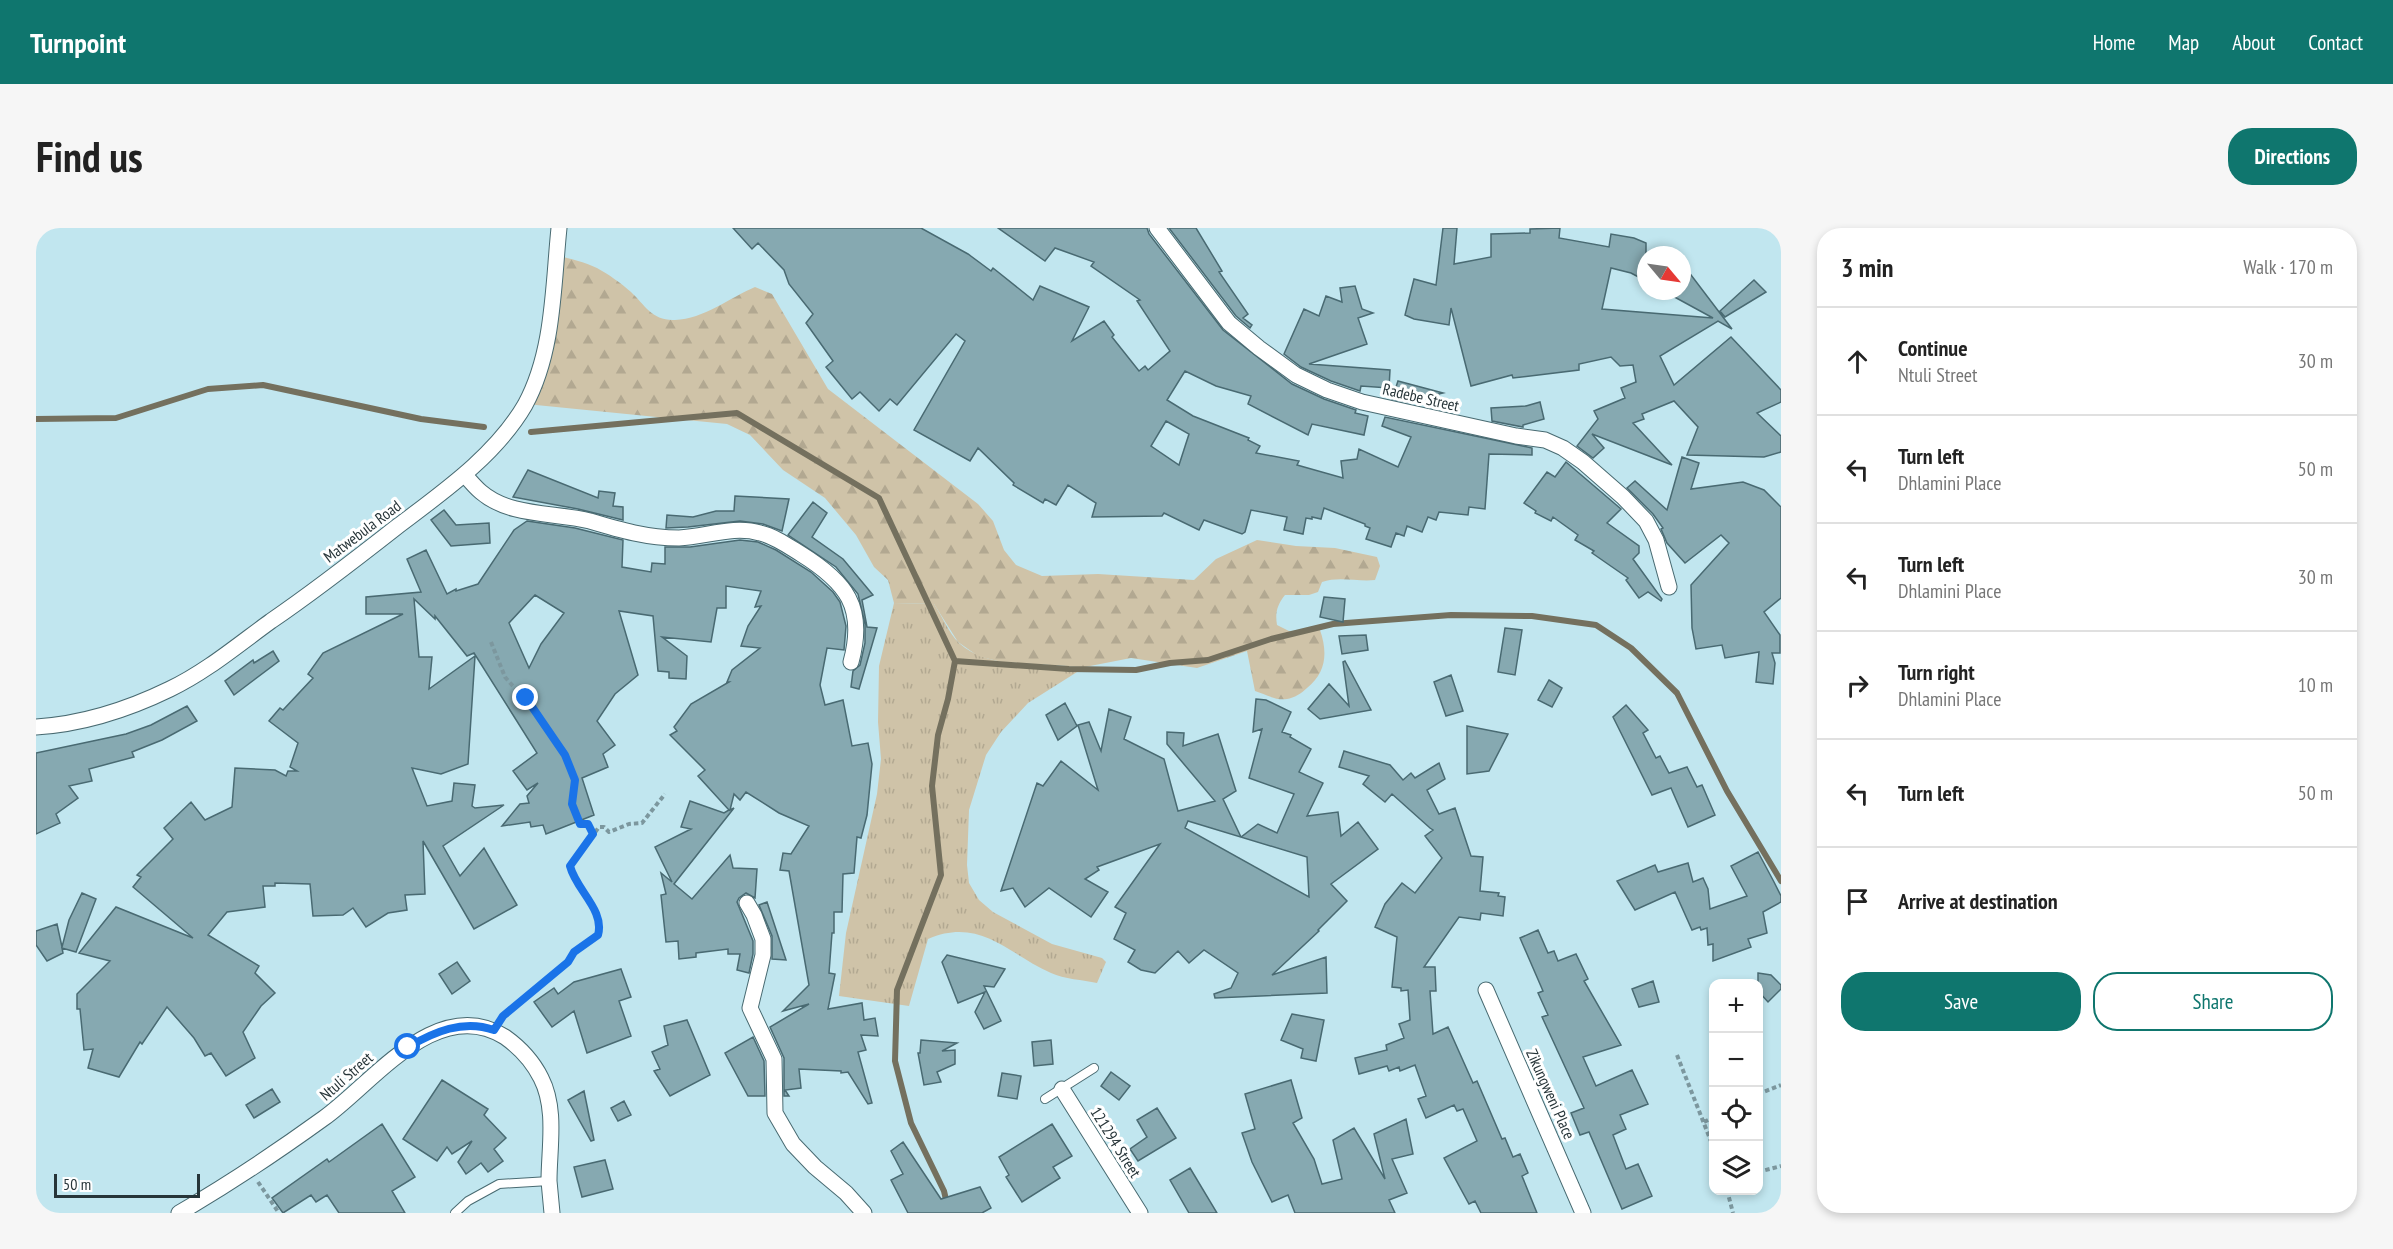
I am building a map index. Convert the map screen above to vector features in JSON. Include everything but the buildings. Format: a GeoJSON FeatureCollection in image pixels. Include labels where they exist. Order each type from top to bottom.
{"type":"FeatureCollection","features":[{"type":"Feature","properties":{"kind":"street","name":"Matwebula Road"},"geometry":{"type":"LineString","coordinates":[[36,727],[59,726],[129,708],[194,676],[315,590],[465,475],[515,419],[525,404],[538,375],[548,333],[559,228]]}},
{"type":"Feature","properties":{"kind":"street","name":"Radebe Street"},"geometry":{"type":"LineString","coordinates":[[1157,228],[1229,323],[1296,375],[1327,390],[1362,402],[1516,436],[1545,440],[1563,448],[1623,497],[1646,521],[1656,540],[1669,587]]}},
{"type":"Feature","properties":{"kind":"street"},"geometry":{"type":"LineString","coordinates":[[465,475],[482,493],[505,505],[547,515],[588,521],[622,532],[657,538],[682,538],[729,531],[762,533],[818,565],[839,582],[848,593],[853,606],[856,627],[851,662]]}},
{"type":"Feature","properties":{"kind":"street"},"geometry":{"type":"LineString","coordinates":[[747,903],[763,939],[763,955],[750,1008],[774,1059],[775,1113],[793,1144],[864,1213]]}},
{"type":"Feature","properties":{"kind":"street","name":"Zikungweni Place"},"geometry":{"type":"LineString","coordinates":[[1486,990],[1583,1213]]}},
{"type":"Feature","properties":{"kind":"street","name":"Ntuli Street"},"geometry":{"type":"LineString","coordinates":[[179,1213],[326,1117],[396,1057],[438,1030],[483,1026],[494,1030]]}},
{"type":"Feature","properties":{"kind":"street"},"geometry":{"type":"LineString","coordinates":[[494,1030],[514,1044],[527,1058],[541,1079],[548,1101],[551,1130],[549,1181],[552,1213]]}},
{"type":"Feature","properties":{"kind":"street","name":"121294 Street"},"geometry":{"type":"LineString","coordinates":[[1062,1089],[1140,1213]]}},
{"type":"Feature","properties":{"kind":"lane"},"geometry":{"type":"LineString","coordinates":[[1045,1099],[1094,1068]]}},
{"type":"Feature","properties":{"kind":"lane"},"geometry":{"type":"LineString","coordinates":[[455,1213],[468,1201],[499,1184],[549,1181]]}},
{"type":"Feature","properties":{"kind":"path"},"geometry":{"type":"LineString","coordinates":[[491,642],[505,677],[533,708],[565,755],[575,780],[572,804],[580,824],[588,824],[593,834]]}},
{"type":"Feature","properties":{"kind":"path"},"geometry":{"type":"LineString","coordinates":[[494,1030],[503,1016],[568,962],[574,952],[598,935],[599,919],[573,876],[570,866],[593,834],[599,827],[604,827],[609,832],[629,824],[642,823],[665,794]]}},
{"type":"Feature","properties":{"kind":"path"},"geometry":{"type":"LineString","coordinates":[[1677,1055],[1710,1141]]}},
{"type":"Feature","properties":{"kind":"path"},"geometry":{"type":"LineString","coordinates":[[1763,1092],[1781,1085]]}},
{"type":"Feature","properties":{"kind":"path"},"geometry":{"type":"LineString","coordinates":[[1704,1122],[1709,1119]]}},
{"type":"Feature","properties":{"kind":"path"},"geometry":{"type":"LineString","coordinates":[[1763,1171],[1781,1166]]}},
{"type":"Feature","properties":{"kind":"path"},"geometry":{"type":"LineString","coordinates":[[250,1168],[279,1213]]}},
{"type":"Feature","properties":{"kind":"path"},"geometry":{"type":"LineString","coordinates":[[1728,1195],[1733,1213]]}},
{"type":"Feature","properties":{"kind":"green space"},"geometry":{"type":"Polygon","coordinates":[[[557,255],[601,270],[627,289],[655,315],[667,320],[696,316],[755,287],[772,294],[828,389],[978,504],[993,521],[1004,550],[1016,565],[1042,576],[1098,574],[1194,580],[1216,559],[1257,540],[1296,546],[1335,548],[1377,557],[1380,566],[1375,580],[1328,580],[1322,582],[1318,592],[1309,595],[1285,595],[1282,599],[1277,609],[1277,625],[1289,631],[1320,630],[1324,647],[1324,662],[1318,676],[1300,693],[1287,699],[1275,698],[1255,691],[1247,651],[1197,668],[1131,658],[1085,667],[1001,662],[978,656],[958,642],[934,604],[894,603],[888,580],[874,567],[856,535],[825,498],[783,470],[750,435],[727,424],[526,404],[538,375],[557,255]]]}},
{"type":"Feature","properties":{"kind":"green space"},"geometry":{"type":"Polygon","coordinates":[[[894,603],[934,604],[955,639],[971,652],[986,658],[1036,666],[1085,667],[1028,703],[1001,732],[986,755],[969,810],[967,865],[969,883],[979,900],[993,912],[1052,944],[1102,958],[1106,962],[1097,983],[1056,975],[992,940],[963,932],[946,933],[928,939],[909,1006],[839,996],[846,933],[877,794],[881,759],[878,722],[879,666],[894,603]]]}},
{"type":"Feature","properties":{"kind":"waterway"},"geometry":{"type":"LineString","coordinates":[[36,419],[116,418],[208,389],[263,385],[421,419],[484,427]]}},
{"type":"Feature","properties":{"kind":"waterway"},"geometry":{"type":"LineString","coordinates":[[531,432],[737,413],[879,498],[955,661],[1069,669],[1136,670],[1170,663],[1208,660],[1271,639],[1333,624],[1451,615],[1532,616],[1596,625],[1631,648],[1677,693],[1727,791],[1781,881]]}},
{"type":"Feature","properties":{"kind":"waterway"},"geometry":{"type":"LineString","coordinates":[[949,1213],[944,1191],[911,1123],[895,1061],[897,990],[941,875],[932,786],[938,735],[955,661]]}},
{"type":"Feature","properties":{"kind":"route"},"geometry":{"type":"LineString","coordinates":[[408,1047],[438,1030],[469,1026],[483,1026],[494,1030],[503,1016],[568,962],[574,952],[591,942],[600,930],[599,919],[573,876],[570,866],[593,834],[588,824],[580,824],[572,804],[575,780],[565,755],[526,698]]}}]}
